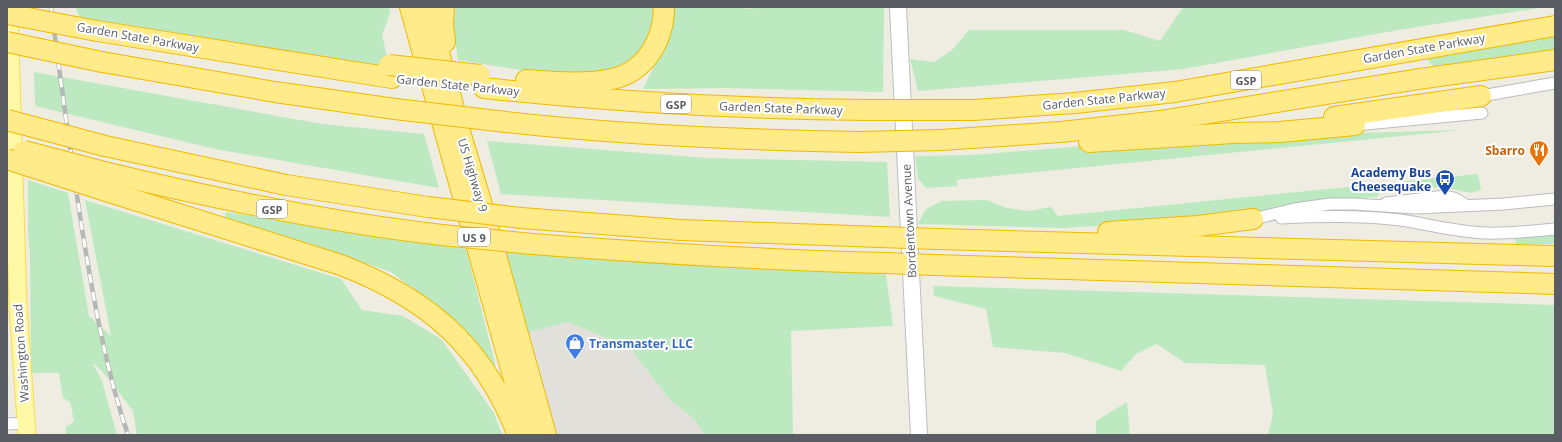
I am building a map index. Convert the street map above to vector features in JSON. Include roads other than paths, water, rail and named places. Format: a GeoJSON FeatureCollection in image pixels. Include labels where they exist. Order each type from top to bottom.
{"type":"FeatureCollection","features":[{"type":"Feature","properties":{"kind":"highway","name":"US Highway 9"},"geometry":{"type":"LineString","coordinates":[[410,7],[530,435]]}},
{"type":"Feature","properties":{"kind":"highway","name":"US Highway 9"},"geometry":{"type":"LineString","coordinates":[[427,7],[461,135],[546,435]]}},
{"type":"Feature","properties":{"kind":"highway"},"geometry":{"type":"LineString","coordinates":[[444,7],[443,25],[446,45],[471,134],[482,205]]}},
{"type":"Feature","properties":{"kind":"highway"},"geometry":{"type":"LineString","coordinates":[[482,81],[578,82],[595,81],[621,76],[636,67],[654,47],[661,31],[664,7]]}},
{"type":"Feature","properties":{"kind":"highway","name":"Garden State Parkway"},"geometry":{"type":"LineString","coordinates":[[7,14],[97,31],[327,67],[482,81],[559,96],[653,103],[788,109],[869,110],[935,110],[1040,106],[1175,92],[1555,26]]}},
{"type":"Feature","properties":{"kind":"highway","name":"GSP"},"geometry":{"type":"LineString","coordinates":[[7,42],[102,62],[275,92],[396,109],[506,122],[685,136],[859,142],[941,140],[1062,132],[1147,123],[1426,78],[1555,60]]}},
{"type":"Feature","properties":{"kind":"highway"},"geometry":{"type":"LineString","coordinates":[[1233,133],[1481,105]]}},
{"type":"Feature","properties":{"kind":"highway","name":"GSP"},"geometry":{"type":"LineString","coordinates":[[7,120],[105,146],[286,185],[428,207],[521,218],[696,230],[880,237],[1555,256]]}},
{"type":"Feature","properties":{"kind":"highway"},"geometry":{"type":"LineString","coordinates":[[941,140],[1014,146],[1233,133],[1280,132],[1355,125]]}},
{"type":"Feature","properties":{"kind":"highway","name":"GSP"},"geometry":{"type":"LineString","coordinates":[[7,146],[105,182],[174,189],[298,214],[368,226],[532,244],[805,261],[1555,284]]}},
{"type":"Feature","properties":{"kind":"highway"},"geometry":{"type":"LineString","coordinates":[[7,159],[105,182],[341,265],[374,279],[404,295],[437,318],[470,351],[500,395],[518,435]]}},
{"type":"Feature","properties":{"kind":"highway"},"geometry":{"type":"LineString","coordinates":[[1003,241],[1066,233],[1137,231],[1198,226],[1253,219]]}},
{"type":"Feature","properties":{"kind":"main road","name":"Washington Road"},"geometry":{"type":"LineString","coordinates":[[7,8],[9,14],[18,306],[27,429]]}},
{"type":"Feature","properties":{"kind":"street","name":"Bordentown Avenue"},"geometry":{"type":"LineString","coordinates":[[898,7],[919,435]]}},
{"type":"Feature","properties":{"kind":"street"},"geometry":{"type":"LineString","coordinates":[[1355,125],[1481,105],[1555,83]]}},
{"type":"Feature","properties":{"kind":"street"},"geometry":{"type":"LineString","coordinates":[[1253,219],[1317,206],[1343,204],[1371,205],[1445,196],[1454,198],[1466,205],[1504,204],[1555,199]]}},
{"type":"Feature","properties":{"kind":"street"},"geometry":{"type":"LineString","coordinates":[[1253,219],[1355,217],[1399,220],[1488,233],[1513,233],[1555,228]]}},
{"type":"Feature","properties":{"kind":"street"},"geometry":{"type":"LineString","coordinates":[[7,424],[27,429]]}},
{"type":"Feature","properties":{"kind":"railway"},"geometry":{"type":"LineString","coordinates":[[51,7],[74,178],[101,336],[113,386],[128,435]]}},
{"type":"Feature","properties":{"kind":"place","name":"Sbarro"},"geometry":{"type":"Point","coordinates":[1539,167]}},
{"type":"Feature","properties":{"kind":"place","name":"Academy Bus Cheesequake"},"geometry":{"type":"Point","coordinates":[1445,196]}},
{"type":"Feature","properties":{"kind":"place","name":"Transmaster, LLC"},"geometry":{"type":"Point","coordinates":[575,360]}}]}
